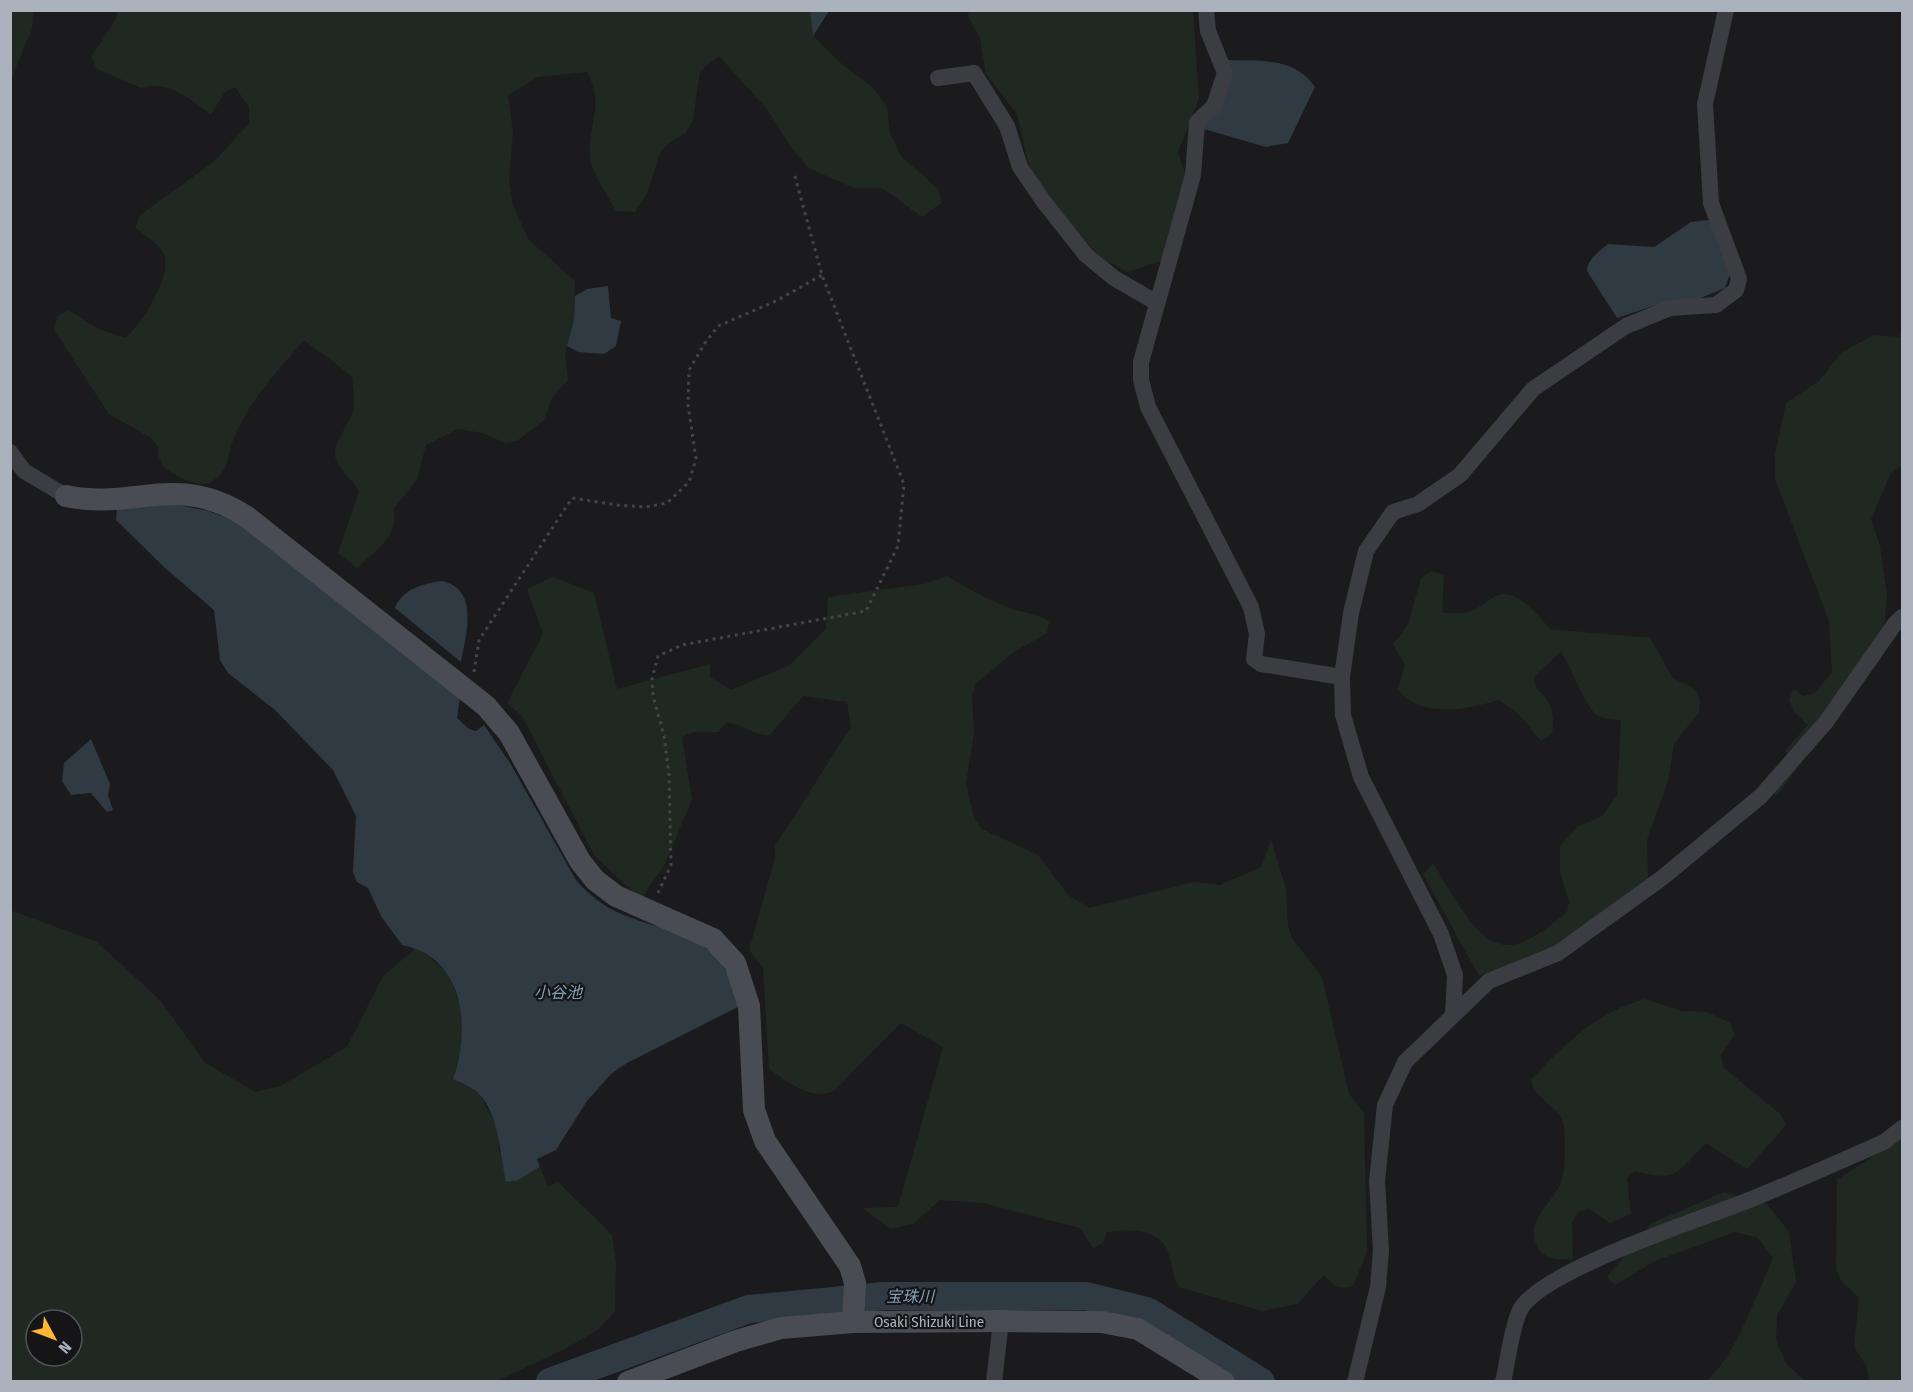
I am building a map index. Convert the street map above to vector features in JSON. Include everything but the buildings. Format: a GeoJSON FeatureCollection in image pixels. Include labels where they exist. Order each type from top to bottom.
{"type":"FeatureCollection","features":[{"type":"Feature","properties":{"kind":"street"},"geometry":{"type":"LineString","coordinates":[[1206,10],[1208,31],[1225,73],[1214,106],[1197,122],[1193,174],[1141,362],[1141,380],[1148,407],[1251,607],[1257,634],[1254,658],[1261,664],[1342,676]]}},
{"type":"Feature","properties":{"kind":"street"},"geometry":{"type":"LineString","coordinates":[[1453,1015],[1455,975],[1441,934],[1361,777],[1343,715],[1342,676],[1351,613],[1366,551],[1393,512],[1418,504],[1460,476],[1533,389],[1626,326],[1670,308],[1716,305],[1736,290],[1740,279],[1711,203],[1705,104],[1726,10]]}},
{"type":"Feature","properties":{"kind":"street"},"geometry":{"type":"LineString","coordinates":[[938,78],[974,73],[1007,126],[1020,167],[1085,254],[1114,278],[1157,303]]}},
{"type":"Feature","properties":{"kind":"street"},"geometry":{"type":"LineString","coordinates":[[10,452],[24,471],[66,496],[100,500],[177,492],[197,495],[222,502],[263,528],[468,688],[509,733],[580,861],[595,880],[616,896],[713,939],[735,963],[749,1006],[754,1110],[765,1141],[850,1266],[855,1283],[854,1317]]}},
{"type":"Feature","properties":{"kind":"street"},"geometry":{"type":"LineString","coordinates":[[1355,1382],[1378,1287],[1381,1251],[1377,1181],[1385,1105],[1406,1062],[1489,981],[1558,953],[1662,878],[1761,796],[1826,722],[1887,633],[1902,617]]}},
{"type":"Feature","properties":{"kind":"street"},"geometry":{"type":"LineString","coordinates":[[1503,1382],[1520,1310],[1535,1293],[1617,1252],[1750,1200],[1884,1142],[1902,1128]]}},
{"type":"Feature","properties":{"kind":"street","name":"Osaki Shizuki Line"},"geometry":{"type":"LineString","coordinates":[[628,1382],[735,1341],[781,1328],[854,1317],[1102,1322],[1138,1329],[1224,1382]]}},
{"type":"Feature","properties":{"kind":"street"},"geometry":{"type":"LineString","coordinates":[[994,1382],[1001,1321]]}},
{"type":"Feature","properties":{"kind":"path"},"geometry":{"type":"LineString","coordinates":[[648,909],[671,865],[669,774],[664,736],[653,696],[652,680],[658,656],[682,645],[867,610],[898,546],[904,484],[822,275],[794,173]]}},
{"type":"Feature","properties":{"kind":"path"},"geometry":{"type":"LineString","coordinates":[[468,688],[473,675],[479,640],[572,498],[646,507],[667,503],[689,482],[696,459],[688,405],[689,370],[718,326],[776,302],[822,275]]}},
{"type":"Feature","properties":{"kind":"shaded area"},"geometry":{"type":"Polygon","coordinates":[[[11,10],[33,11],[32,29],[11,79],[11,10]]]}},
{"type":"Feature","properties":{"kind":"shaded area"},"geometry":{"type":"Polygon","coordinates":[[[969,10],[1193,11],[1199,98],[1178,152],[1188,183],[1161,261],[1127,272],[1105,260],[1068,227],[1039,184],[1028,163],[1017,114],[986,74],[980,38],[968,17],[969,10]]]}},
{"type":"Feature","properties":{"kind":"shaded area"},"geometry":{"type":"Polygon","coordinates":[[[117,11],[810,11],[813,36],[843,65],[872,87],[887,107],[890,133],[901,156],[939,190],[941,203],[922,217],[882,188],[854,188],[809,168],[793,150],[767,109],[719,56],[700,71],[693,120],[686,132],[666,145],[659,156],[648,191],[635,212],[616,211],[593,170],[590,144],[595,94],[587,72],[538,77],[508,95],[513,132],[509,180],[513,205],[528,239],[575,281],[574,319],[565,354],[568,380],[552,398],[544,420],[517,441],[505,443],[483,433],[458,429],[426,445],[417,479],[394,509],[393,528],[378,549],[357,568],[338,553],[359,492],[339,466],[335,456],[337,444],[350,420],[353,409],[352,376],[304,340],[265,386],[248,411],[234,438],[222,473],[207,484],[198,484],[168,470],[160,461],[158,447],[151,438],[109,414],[54,330],[57,317],[68,310],[101,330],[126,338],[140,322],[155,298],[164,272],[163,252],[135,227],[140,215],[215,161],[249,123],[249,107],[235,87],[225,92],[211,114],[178,92],[161,87],[141,88],[97,69],[91,57],[117,18],[117,11]]]}},
{"type":"Feature","properties":{"kind":"shaded area"},"geometry":{"type":"Polygon","coordinates":[[[1902,333],[1902,465],[1891,473],[1871,519],[1880,546],[1887,595],[1881,659],[1776,796],[1772,792],[1795,761],[1785,751],[1808,725],[1794,712],[1789,700],[1793,689],[1803,696],[1815,693],[1832,672],[1829,621],[1775,479],[1775,454],[1786,403],[1819,381],[1842,352],[1874,335],[1898,337],[1902,333]]]}},
{"type":"Feature","properties":{"kind":"shaded area"},"geometry":{"type":"Polygon","coordinates":[[[1432,571],[1444,575],[1442,612],[1460,613],[1474,610],[1503,594],[1515,597],[1530,607],[1550,629],[1650,638],[1673,678],[1695,689],[1700,700],[1699,712],[1674,744],[1668,781],[1647,840],[1648,878],[1559,947],[1479,976],[1423,874],[1433,863],[1465,914],[1486,936],[1498,943],[1510,945],[1525,941],[1567,913],[1569,901],[1560,872],[1560,846],[1577,827],[1602,816],[1617,795],[1621,720],[1600,717],[1594,712],[1561,651],[1534,677],[1537,689],[1546,698],[1553,715],[1552,734],[1541,741],[1518,713],[1499,700],[1446,710],[1419,705],[1408,699],[1398,689],[1405,665],[1393,644],[1408,625],[1421,578],[1432,571]]]}},
{"type":"Feature","properties":{"kind":"shaded area"},"geometry":{"type":"Polygon","coordinates":[[[947,576],[993,601],[1049,621],[1047,633],[1012,653],[976,684],[972,695],[974,734],[966,783],[974,818],[982,829],[1038,855],[1068,895],[1089,908],[1194,882],[1220,885],[1261,867],[1271,840],[1286,889],[1288,926],[1292,938],[1322,977],[1349,1094],[1364,1113],[1367,1252],[1353,1286],[1344,1288],[1337,1286],[1324,1275],[1297,1304],[1262,1311],[1179,1287],[1165,1246],[1152,1235],[1134,1231],[1107,1232],[1103,1243],[1093,1248],[1080,1228],[983,1203],[940,1200],[913,1224],[890,1229],[863,1208],[898,1207],[943,1047],[901,1023],[834,1091],[817,1094],[800,1089],[769,1069],[763,968],[749,950],[775,858],[775,846],[851,727],[847,702],[803,696],[770,735],[758,734],[738,725],[726,723],[718,732],[693,732],[682,737],[692,799],[665,864],[641,899],[594,855],[522,716],[507,703],[543,634],[527,589],[553,577],[594,593],[617,689],[710,664],[710,677],[731,690],[790,665],[826,629],[828,597],[924,584],[947,576]]]}},
{"type":"Feature","properties":{"kind":"shaded area"},"geometry":{"type":"Polygon","coordinates":[[[10,910],[97,942],[161,1001],[204,1062],[255,1092],[280,1086],[347,1047],[383,976],[417,947],[450,975],[464,1019],[463,1042],[453,1079],[479,1093],[500,1132],[498,1150],[518,1180],[540,1167],[548,1186],[558,1182],[612,1235],[616,1262],[615,1311],[599,1329],[567,1348],[497,1381],[11,1381],[10,910]]]}},
{"type":"Feature","properties":{"kind":"shaded area"},"geometry":{"type":"Polygon","coordinates":[[[1645,999],[1682,1011],[1707,1012],[1730,1023],[1735,1035],[1721,1055],[1723,1067],[1780,1114],[1786,1125],[1747,1169],[1706,1143],[1682,1168],[1669,1175],[1660,1176],[1635,1171],[1627,1178],[1631,1214],[1610,1223],[1589,1209],[1578,1212],[1572,1223],[1573,1260],[1550,1257],[1541,1252],[1535,1241],[1534,1233],[1539,1217],[1562,1179],[1565,1160],[1564,1128],[1559,1114],[1538,1094],[1531,1080],[1568,1042],[1596,1021],[1611,1012],[1645,999]]]}},
{"type":"Feature","properties":{"kind":"shaded area"},"geometry":{"type":"Polygon","coordinates":[[[1902,1137],[1902,1381],[1869,1381],[1867,1367],[1854,1347],[1859,1298],[1842,1282],[1836,1270],[1837,1180],[1902,1137]]]}},
{"type":"Feature","properties":{"kind":"shaded area"},"geometry":{"type":"Polygon","coordinates":[[[1724,1192],[1767,1204],[1789,1232],[1796,1282],[1777,1315],[1776,1340],[1786,1363],[1805,1381],[1706,1381],[1726,1358],[1736,1342],[1773,1258],[1758,1238],[1735,1232],[1655,1261],[1615,1285],[1607,1277],[1652,1223],[1724,1192]]]}},
{"type":"Feature","properties":{"kind":"water"},"geometry":{"type":"Polygon","coordinates":[[[810,11],[829,11],[813,36],[810,11]]]}},
{"type":"Feature","properties":{"kind":"water"},"geometry":{"type":"Polygon","coordinates":[[[1227,60],[1265,61],[1287,66],[1298,70],[1315,87],[1288,143],[1266,147],[1197,127],[1227,60]]]}},
{"type":"Feature","properties":{"kind":"water"},"geometry":{"type":"Polygon","coordinates":[[[1708,220],[1713,222],[1730,274],[1725,288],[1698,299],[1653,306],[1617,318],[1587,271],[1594,256],[1608,244],[1654,247],[1691,222],[1708,220]]]}},
{"type":"Feature","properties":{"kind":"water"},"geometry":{"type":"Polygon","coordinates":[[[608,286],[611,318],[621,321],[616,346],[604,354],[578,352],[567,346],[574,319],[575,296],[587,289],[608,286]]]}},
{"type":"Feature","properties":{"kind":"water","name":"小谷池"},"geometry":{"type":"Polygon","coordinates":[[[174,504],[209,511],[236,522],[460,698],[457,718],[469,729],[476,731],[484,725],[510,763],[581,886],[610,909],[699,943],[719,960],[726,971],[738,1007],[627,1063],[611,1074],[587,1101],[556,1150],[537,1159],[540,1167],[518,1180],[506,1182],[495,1123],[485,1101],[475,1091],[453,1079],[459,1059],[461,1018],[458,998],[451,979],[439,964],[423,952],[402,945],[381,916],[368,888],[357,882],[353,872],[356,816],[333,770],[275,710],[228,673],[220,660],[214,610],[165,568],[116,520],[117,507],[174,504]]]}},
{"type":"Feature","properties":{"kind":"water"},"geometry":{"type":"Polygon","coordinates":[[[441,581],[453,585],[466,602],[467,626],[461,662],[395,608],[408,592],[420,586],[441,581]]]}},
{"type":"Feature","properties":{"kind":"water"},"geometry":{"type":"Polygon","coordinates":[[[91,739],[110,784],[108,795],[113,810],[107,812],[91,793],[71,795],[62,781],[64,763],[91,739]]]}},
{"type":"Feature","properties":{"kind":"waterway","name":"宝珠川"},"geometry":{"type":"LineString","coordinates":[[550,1382],[749,1309],[884,1296],[1086,1296],[1147,1311],[1261,1382]]}}]}
